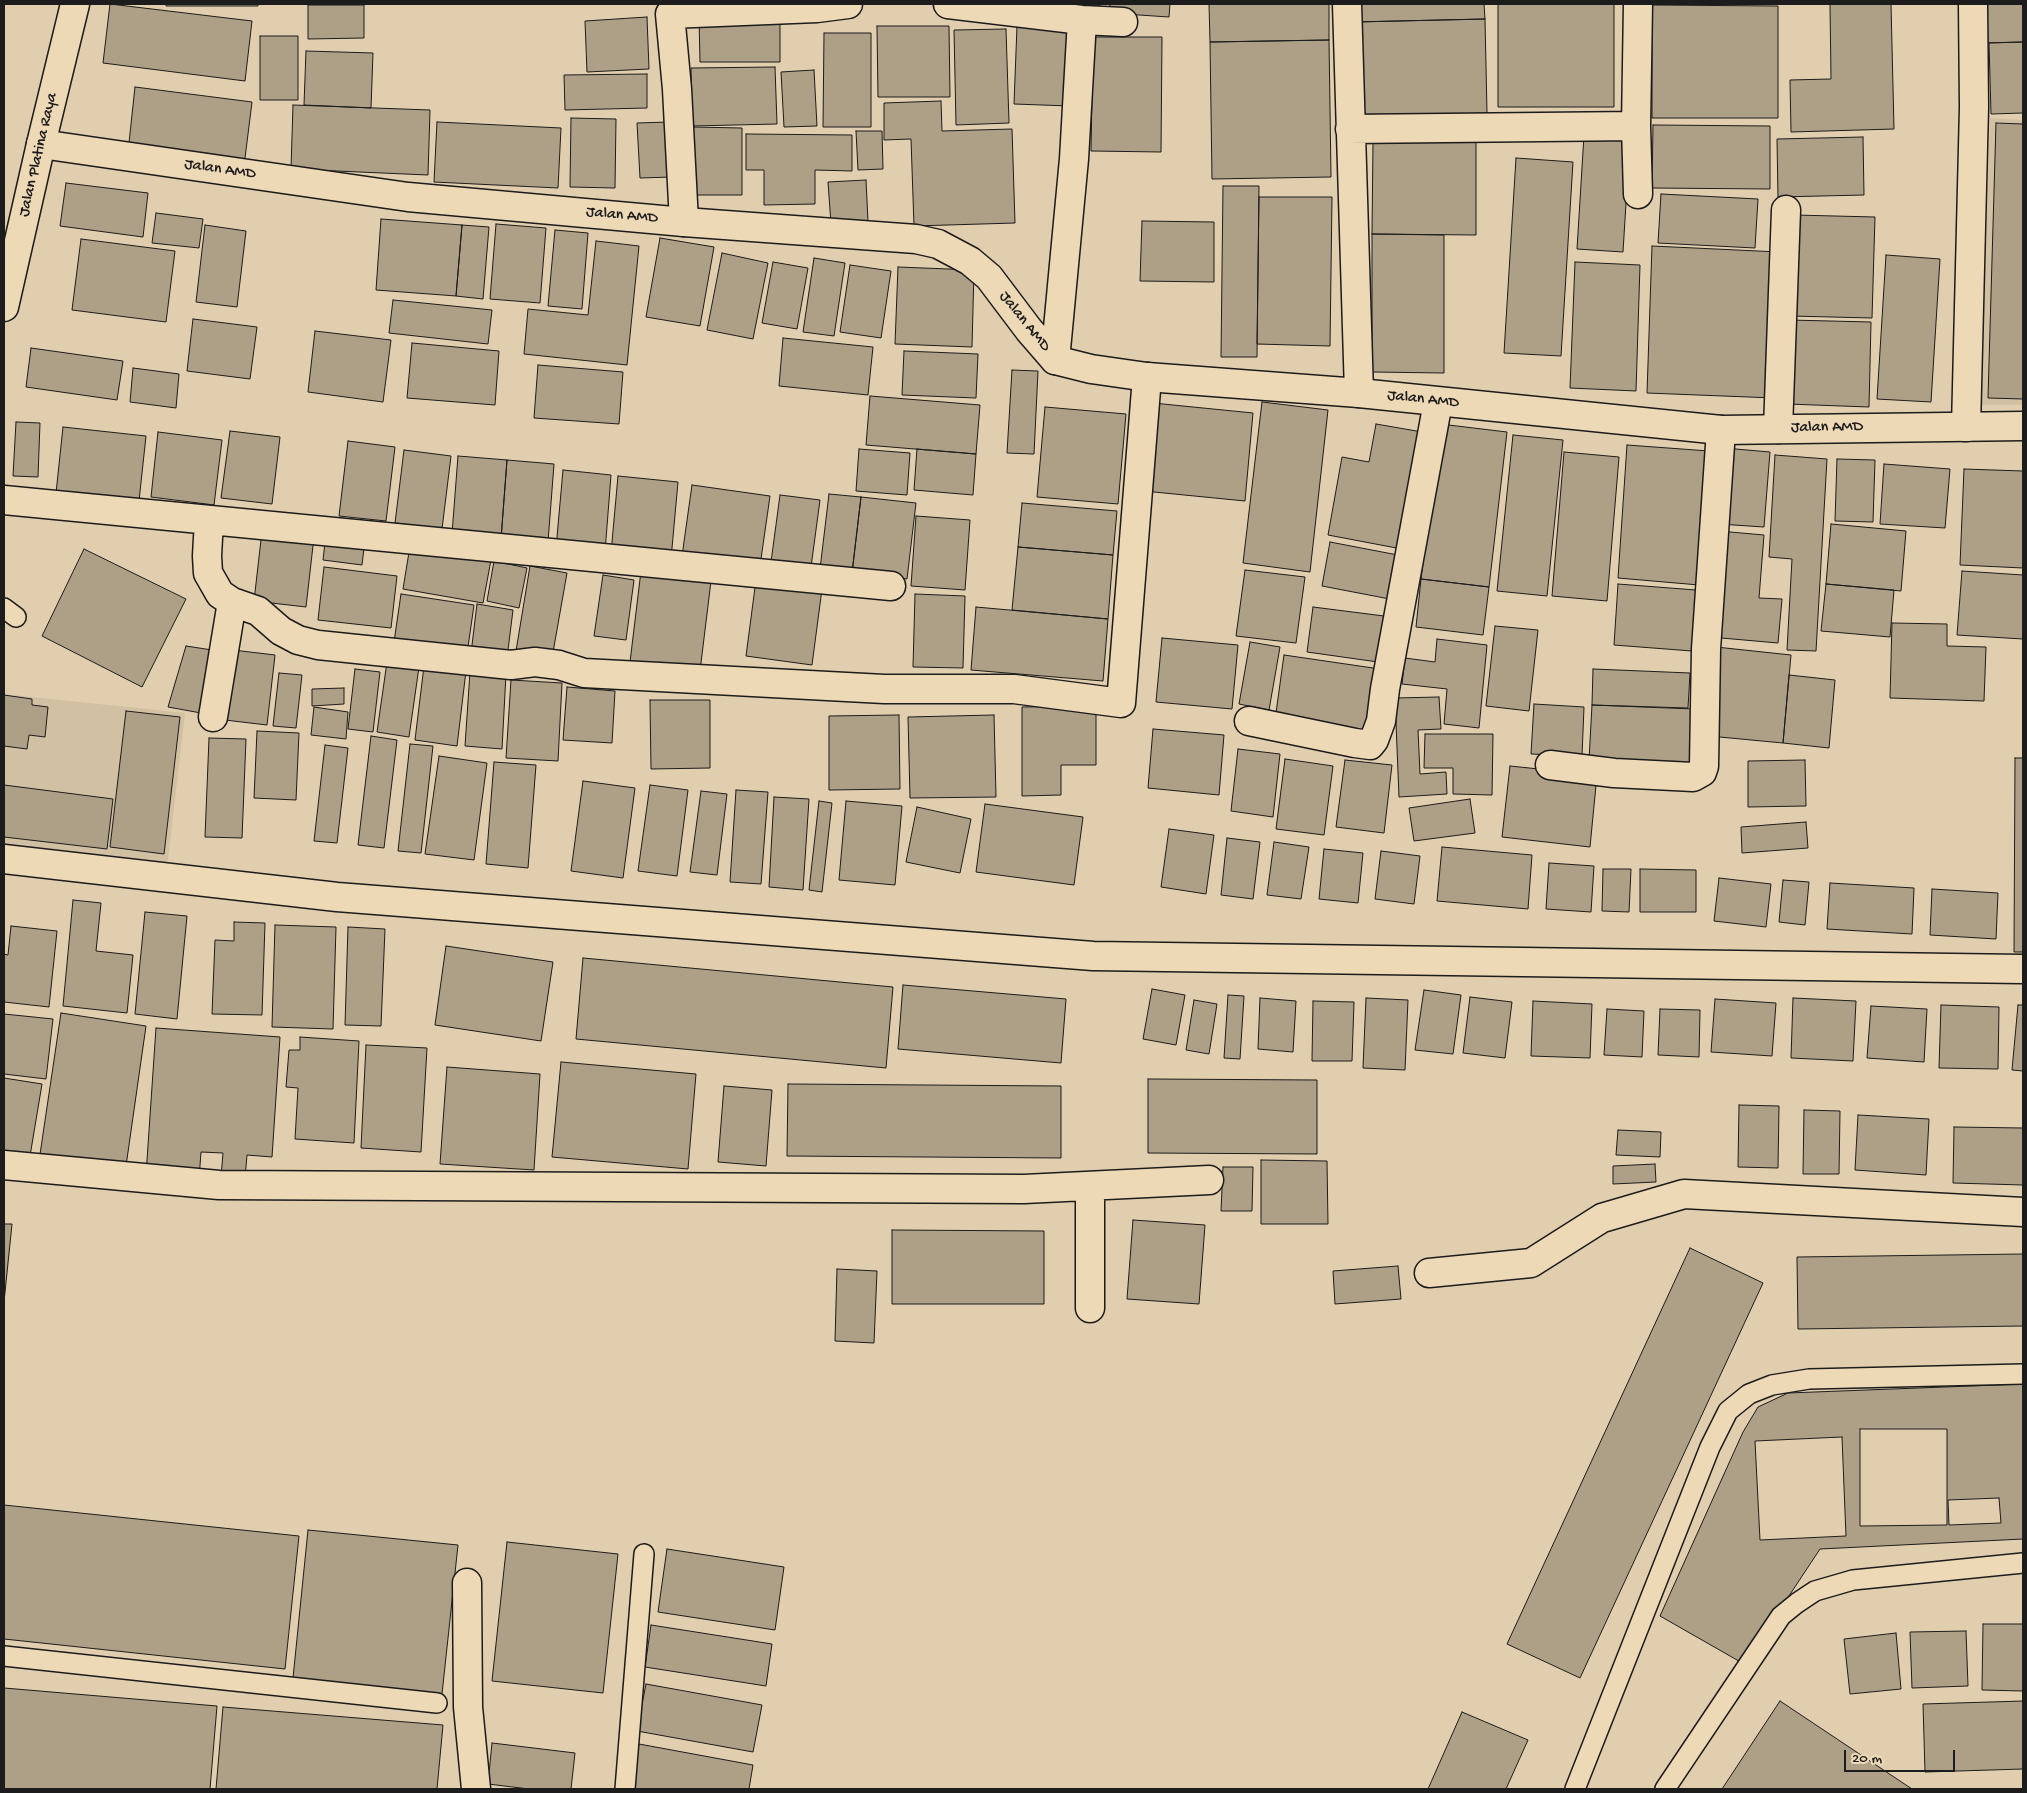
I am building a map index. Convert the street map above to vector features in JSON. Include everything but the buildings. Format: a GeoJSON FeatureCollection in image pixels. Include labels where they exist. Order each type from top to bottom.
{"type":"FeatureCollection","features":[{"type":"Feature","properties":{"kind":"street","name":"Jalan Platina Raya"},"geometry":{"type":"LineString","coordinates":[[4,307],[40,144],[75,4]]}},
{"type":"Feature","properties":{"kind":"street"},"geometry":{"type":"LineString","coordinates":[[684,222],[677,89],[670,9],[817,8],[848,4]]}},
{"type":"Feature","properties":{"kind":"street"},"geometry":{"type":"LineString","coordinates":[[948,4],[1082,20],[1123,22]]}},
{"type":"Feature","properties":{"kind":"street"},"geometry":{"type":"LineString","coordinates":[[1347,4],[1359,393]]}},
{"type":"Feature","properties":{"kind":"street"},"geometry":{"type":"LineString","coordinates":[[1638,4],[1636,126],[1638,194]]}},
{"type":"Feature","properties":{"kind":"street"},"geometry":{"type":"LineString","coordinates":[[1966,427],[1974,107],[1973,4]]}},
{"type":"Feature","properties":{"kind":"street"},"geometry":{"type":"LineString","coordinates":[[1055,360],[1074,159],[1082,20]]}},
{"type":"Feature","properties":{"kind":"street"},"geometry":{"type":"LineString","coordinates":[[1350,130],[1636,126]]}},
{"type":"Feature","properties":{"kind":"street","name":"Jalan AMD"},"geometry":{"type":"LineString","coordinates":[[40,144],[408,197],[684,222],[916,239],[938,244],[970,261],[989,277],[1029,330],[1055,360],[1091,369],[1147,377],[1359,393],[1721,430],[2023,426]]}},
{"type":"Feature","properties":{"kind":"street"},"geometry":{"type":"LineString","coordinates":[[1778,429],[1786,210]]}},
{"type":"Feature","properties":{"kind":"street"},"geometry":{"type":"LineString","coordinates":[[208,520],[208,572],[220,594],[232,602],[258,611],[281,631],[298,640],[318,645],[512,665],[535,662],[560,665],[584,673],[884,689],[1014,689],[1121,703],[1147,377]]}},
{"type":"Feature","properties":{"kind":"street"},"geometry":{"type":"LineString","coordinates":[[1249,721],[1355,743],[1370,745],[1374,740],[1381,721],[1385,690],[1438,402]]}},
{"type":"Feature","properties":{"kind":"street"},"geometry":{"type":"LineString","coordinates":[[1550,765],[1614,773],[1692,777],[1702,772],[1704,766],[1706,649],[1721,430]]}},
{"type":"Feature","properties":{"kind":"street"},"geometry":{"type":"LineString","coordinates":[[4,500],[891,586]]}},
{"type":"Feature","properties":{"kind":"street"},"geometry":{"type":"LineString","coordinates":[[213,717],[232,602]]}},
{"type":"Feature","properties":{"kind":"street"},"geometry":{"type":"LineString","coordinates":[[4,859],[336,896],[1093,956],[2023,969]]}},
{"type":"Feature","properties":{"kind":"street"},"geometry":{"type":"LineString","coordinates":[[4,1165],[219,1184],[1016,1189],[1209,1180]]}},
{"type":"Feature","properties":{"kind":"street"},"geometry":{"type":"LineString","coordinates":[[1090,1186],[1090,1308]]}},
{"type":"Feature","properties":{"kind":"street"},"geometry":{"type":"LineString","coordinates":[[1429,1272],[1531,1263],[1602,1218],[1684,1194],[2023,1212]]}},
{"type":"Feature","properties":{"kind":"street"},"geometry":{"type":"LineString","coordinates":[[467,1583],[468,1707],[476,1789]]}},
{"type":"Feature","properties":{"kind":"lane"},"geometry":{"type":"LineString","coordinates":[[1575,1789],[1710,1447],[1728,1411],[1750,1394],[1772,1385],[1809,1379],[2023,1374]]}},
{"type":"Feature","properties":{"kind":"lane"},"geometry":{"type":"LineString","coordinates":[[625,1789],[644,1554]]}},
{"type":"Feature","properties":{"kind":"lane"},"geometry":{"type":"LineString","coordinates":[[1665,1789],[1781,1616],[1797,1602],[1815,1591],[1853,1580],[2023,1563]]}},
{"type":"Feature","properties":{"kind":"lane"},"geometry":{"type":"LineString","coordinates":[[4,1656],[437,1704]]}},
{"type":"Feature","properties":{"kind":"shaded area"},"geometry":{"type":"Polygon","coordinates":[[[1990,118],[2023,120],[2023,405],[1981,405],[1990,118]]]}},
{"type":"Feature","properties":{"kind":"shaded area"},"geometry":{"type":"Polygon","coordinates":[[[4,694],[185,713],[167,868],[4,845],[4,694]]]}}]}
